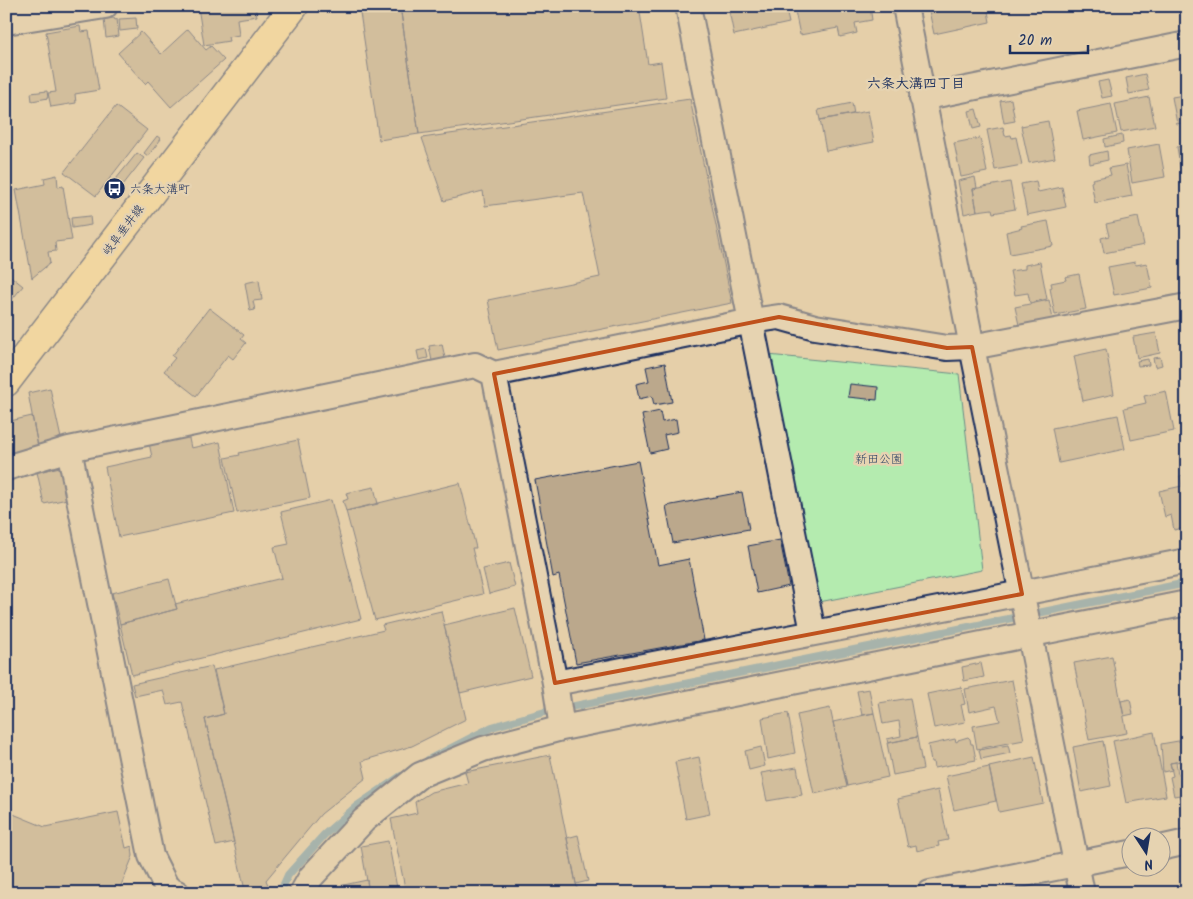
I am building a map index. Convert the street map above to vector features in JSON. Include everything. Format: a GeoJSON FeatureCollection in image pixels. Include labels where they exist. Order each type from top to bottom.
{"type":"FeatureCollection","features":[{"type":"Feature","properties":{"kind":"main road","name":"岐阜垂井線"},"geometry":{"type":"LineString","coordinates":[[6,382],[294,6]]}},
{"type":"Feature","properties":{"kind":"street"},"geometry":{"type":"LineString","coordinates":[[6,22],[104,6]]}},
{"type":"Feature","properties":{"kind":"street"},"geometry":{"type":"LineString","coordinates":[[688,6],[813,632]]}},
{"type":"Feature","properties":{"kind":"street"},"geometry":{"type":"LineString","coordinates":[[905,6],[1082,893]]}},
{"type":"Feature","properties":{"kind":"street"},"geometry":{"type":"LineString","coordinates":[[922,98],[1187,44]]}},
{"type":"Feature","properties":{"kind":"street"},"geometry":{"type":"LineString","coordinates":[[6,468],[69,449],[475,365],[494,374],[752,320],[779,317],[816,326],[947,348],[972,347],[1187,306]]}},
{"type":"Feature","properties":{"kind":"street"},"geometry":{"type":"LineString","coordinates":[[494,374],[555,683],[562,728]]}},
{"type":"Feature","properties":{"kind":"street"},"geometry":{"type":"LineString","coordinates":[[69,449],[151,856],[167,888],[177,893]]}},
{"type":"Feature","properties":{"kind":"street"},"geometry":{"type":"LineString","coordinates":[[555,683],[1187,561]]}},
{"type":"Feature","properties":{"kind":"street"},"geometry":{"type":"LineString","coordinates":[[302,893],[311,877],[364,820],[420,775],[483,748],[562,728],[1031,636],[1187,603]]}},
{"type":"Feature","properties":{"kind":"street"},"geometry":{"type":"LineString","coordinates":[[1170,846],[1187,842]]}},
{"type":"Feature","properties":{"kind":"street"},"geometry":{"type":"LineString","coordinates":[[930,893],[1120,855]]}},
{"type":"Feature","properties":{"kind":"highlighted area"},"geometry":{"type":"Polygon","coordinates":[[[779,317],[947,348],[972,347],[1022,594],[555,683],[494,374],[779,317]]]}},
{"type":"Feature","properties":{"kind":"green space","name":"新田公園"},"geometry":{"type":"Polygon","coordinates":[[[768,355],[959,374],[982,570],[814,603],[768,355]]]}},
{"type":"Feature","properties":{"kind":"building"},"geometry":{"type":"Polygon","coordinates":[[[255,6],[257,16],[237,19],[239,35],[228,37],[229,41],[204,45],[198,7],[255,6]]]}},
{"type":"Feature","properties":{"kind":"building"},"geometry":{"type":"Polygon","coordinates":[[[359,6],[400,6],[419,134],[379,140],[359,6]]]}},
{"type":"Feature","properties":{"kind":"building"},"geometry":{"type":"Polygon","coordinates":[[[400,6],[639,6],[648,64],[661,62],[666,98],[419,134],[400,6]]]}},
{"type":"Feature","properties":{"kind":"building"},"geometry":{"type":"Polygon","coordinates":[[[728,6],[785,6],[789,23],[734,35],[728,6]]]}},
{"type":"Feature","properties":{"kind":"building"},"geometry":{"type":"Polygon","coordinates":[[[794,6],[870,6],[872,20],[855,23],[857,33],[840,37],[838,28],[800,35],[794,6]]]}},
{"type":"Feature","properties":{"kind":"building"},"geometry":{"type":"Polygon","coordinates":[[[928,6],[987,6],[990,22],[934,34],[928,6]]]}},
{"type":"Feature","properties":{"kind":"building"},"geometry":{"type":"Polygon","coordinates":[[[114,18],[115,20],[117,19],[119,36],[106,38],[104,19],[114,18]]]}},
{"type":"Feature","properties":{"kind":"building"},"geometry":{"type":"Polygon","coordinates":[[[136,18],[137,29],[120,31],[119,19],[136,18]]]}},
{"type":"Feature","properties":{"kind":"building"},"geometry":{"type":"Polygon","coordinates":[[[80,26],[81,32],[89,31],[99,90],[75,94],[76,103],[51,107],[48,93],[56,92],[46,32],[80,26]]]}},
{"type":"Feature","properties":{"kind":"building"},"geometry":{"type":"Polygon","coordinates":[[[188,29],[206,50],[211,46],[224,60],[171,107],[148,81],[145,84],[118,53],[141,32],[161,54],[188,29]]]}},
{"type":"Feature","properties":{"kind":"building"},"geometry":{"type":"Polygon","coordinates":[[[1145,74],[1149,90],[1129,94],[1126,78],[1145,74]]]}},
{"type":"Feature","properties":{"kind":"building"},"geometry":{"type":"Polygon","coordinates":[[[1108,80],[1112,96],[1102,98],[1098,82],[1108,80]]]}},
{"type":"Feature","properties":{"kind":"building"},"geometry":{"type":"Polygon","coordinates":[[[1187,87],[1187,122],[1177,124],[1172,97],[1184,95],[1182,88],[1187,87]]]}},
{"type":"Feature","properties":{"kind":"building"},"geometry":{"type":"Polygon","coordinates":[[[47,91],[48,98],[32,101],[31,93],[47,91]]]}},
{"type":"Feature","properties":{"kind":"building"},"geometry":{"type":"Polygon","coordinates":[[[1149,97],[1155,126],[1121,132],[1115,104],[1149,97]]]}},
{"type":"Feature","properties":{"kind":"building"},"geometry":{"type":"Polygon","coordinates":[[[690,99],[732,303],[498,350],[488,300],[600,277],[583,193],[485,206],[483,191],[444,201],[422,138],[690,99]]]}},
{"type":"Feature","properties":{"kind":"building"},"geometry":{"type":"Polygon","coordinates":[[[1011,99],[1015,121],[1004,123],[1000,101],[1011,99]]]}},
{"type":"Feature","properties":{"kind":"building"},"geometry":{"type":"Polygon","coordinates":[[[852,103],[854,114],[820,120],[818,110],[852,103]]]}},
{"type":"Feature","properties":{"kind":"building"},"geometry":{"type":"Polygon","coordinates":[[[1111,104],[1117,133],[1083,140],[1077,111],[1111,104]]]}},
{"type":"Feature","properties":{"kind":"building"},"geometry":{"type":"Polygon","coordinates":[[[116,106],[147,130],[96,196],[64,172],[116,106]]]}},
{"type":"Feature","properties":{"kind":"building"},"geometry":{"type":"Polygon","coordinates":[[[976,109],[981,127],[973,129],[969,111],[976,109]]]}},
{"type":"Feature","properties":{"kind":"building"},"geometry":{"type":"Polygon","coordinates":[[[868,111],[874,142],[826,151],[820,120],[868,111]]]}},
{"type":"Feature","properties":{"kind":"building"},"geometry":{"type":"Polygon","coordinates":[[[1048,121],[1055,158],[1029,163],[1021,126],[1048,121]]]}},
{"type":"Feature","properties":{"kind":"building"},"geometry":{"type":"Polygon","coordinates":[[[1003,127],[1005,136],[1011,135],[1012,138],[1016,137],[1022,165],[995,170],[987,130],[1003,127]]]}},
{"type":"Feature","properties":{"kind":"building"},"geometry":{"type":"Polygon","coordinates":[[[1122,135],[1123,143],[1105,147],[1104,139],[1122,135]]]}},
{"type":"Feature","properties":{"kind":"building"},"geometry":{"type":"Polygon","coordinates":[[[157,136],[161,139],[148,156],[144,153],[157,136]]]}},
{"type":"Feature","properties":{"kind":"building"},"geometry":{"type":"Polygon","coordinates":[[[980,138],[987,172],[961,177],[954,143],[980,138]]]}},
{"type":"Feature","properties":{"kind":"building"},"geometry":{"type":"Polygon","coordinates":[[[1159,144],[1165,177],[1132,183],[1127,150],[1159,144]]]}},
{"type":"Feature","properties":{"kind":"building"},"geometry":{"type":"Polygon","coordinates":[[[1187,145],[1187,171],[1181,172],[1177,147],[1187,145]]]}},
{"type":"Feature","properties":{"kind":"building"},"geometry":{"type":"Polygon","coordinates":[[[1107,151],[1108,160],[1090,164],[1089,155],[1107,151]]]}},
{"type":"Feature","properties":{"kind":"building"},"geometry":{"type":"Polygon","coordinates":[[[137,153],[144,158],[123,185],[116,179],[137,153]]]}},
{"type":"Feature","properties":{"kind":"building"},"geometry":{"type":"Polygon","coordinates":[[[1126,165],[1132,196],[1095,203],[1092,179],[1111,175],[1109,168],[1126,165]]]}},
{"type":"Feature","properties":{"kind":"building"},"geometry":{"type":"Polygon","coordinates":[[[57,175],[58,187],[63,186],[72,240],[55,242],[56,251],[48,252],[50,263],[32,278],[16,190],[45,184],[44,178],[57,175]]]}},
{"type":"Feature","properties":{"kind":"building"},"geometry":{"type":"Polygon","coordinates":[[[975,177],[977,188],[973,189],[977,211],[964,214],[958,181],[975,177]]]}},
{"type":"Feature","properties":{"kind":"building"},"geometry":{"type":"Polygon","coordinates":[[[1036,181],[1038,192],[1062,187],[1066,207],[1027,215],[1021,184],[1036,181]]]}},
{"type":"Feature","properties":{"kind":"building"},"geometry":{"type":"Polygon","coordinates":[[[1010,182],[1015,209],[993,213],[992,209],[977,211],[973,189],[1010,182]]]}},
{"type":"Feature","properties":{"kind":"building"},"geometry":{"type":"Polygon","coordinates":[[[90,216],[91,225],[72,228],[71,218],[90,216]]]}},
{"type":"Feature","properties":{"kind":"building"},"geometry":{"type":"Polygon","coordinates":[[[1138,217],[1144,245],[1104,253],[1101,238],[1109,236],[1106,224],[1138,217]]]}},
{"type":"Feature","properties":{"kind":"building"},"geometry":{"type":"Polygon","coordinates":[[[1048,221],[1053,246],[1010,254],[1006,232],[1022,228],[1021,226],[1048,221]]]}},
{"type":"Feature","properties":{"kind":"building"},"geometry":{"type":"Polygon","coordinates":[[[1040,262],[1047,299],[1030,303],[1028,293],[1015,295],[1010,271],[1025,269],[1025,265],[1040,262]]]}},
{"type":"Feature","properties":{"kind":"building"},"geometry":{"type":"Polygon","coordinates":[[[1135,262],[1136,265],[1147,263],[1152,288],[1114,295],[1108,267],[1135,262]]]}},
{"type":"Feature","properties":{"kind":"building"},"geometry":{"type":"Polygon","coordinates":[[[6,270],[10,272],[8,274],[23,286],[6,307],[6,270]]]}},
{"type":"Feature","properties":{"kind":"building"},"geometry":{"type":"Polygon","coordinates":[[[1079,274],[1086,309],[1055,315],[1050,288],[1052,287],[1051,283],[1066,280],[1065,277],[1079,274]]]}},
{"type":"Feature","properties":{"kind":"building"},"geometry":{"type":"Polygon","coordinates":[[[259,280],[262,300],[253,301],[255,310],[250,311],[245,283],[259,280]]]}},
{"type":"Feature","properties":{"kind":"building"},"geometry":{"type":"Polygon","coordinates":[[[1049,300],[1053,319],[1019,325],[1015,307],[1049,300]]]}},
{"type":"Feature","properties":{"kind":"building"},"geometry":{"type":"Polygon","coordinates":[[[209,308],[244,335],[241,339],[246,343],[233,359],[228,355],[196,396],[164,371],[175,358],[172,356],[209,308]]]}},
{"type":"Feature","properties":{"kind":"building"},"geometry":{"type":"Polygon","coordinates":[[[1156,333],[1160,353],[1137,358],[1133,337],[1156,333]]]}},
{"type":"Feature","properties":{"kind":"building"},"geometry":{"type":"Polygon","coordinates":[[[442,344],[445,358],[432,361],[429,346],[442,344]]]}},
{"type":"Feature","properties":{"kind":"building"},"geometry":{"type":"Polygon","coordinates":[[[426,349],[428,358],[419,360],[417,351],[426,349]]]}},
{"type":"Feature","properties":{"kind":"building"},"geometry":{"type":"Polygon","coordinates":[[[1106,349],[1114,394],[1083,401],[1074,356],[1106,349]]]}},
{"type":"Feature","properties":{"kind":"building"},"geometry":{"type":"Polygon","coordinates":[[[1160,357],[1162,365],[1155,367],[1153,358],[1160,357]]]}},
{"type":"Feature","properties":{"kind":"building"},"geometry":{"type":"Polygon","coordinates":[[[1148,359],[1149,365],[1138,366],[1137,361],[1148,359]]]}},
{"type":"Feature","properties":{"kind":"building"},"geometry":{"type":"Polygon","coordinates":[[[665,363],[672,402],[654,405],[652,396],[639,399],[636,384],[649,381],[646,367],[665,363]]]}},
{"type":"Feature","properties":{"kind":"building"},"geometry":{"type":"Polygon","coordinates":[[[850,384],[878,387],[877,400],[848,397],[850,384]]]}},
{"type":"Feature","properties":{"kind":"building"},"geometry":{"type":"Polygon","coordinates":[[[50,388],[62,443],[38,447],[28,393],[50,388]]]}},
{"type":"Feature","properties":{"kind":"building"},"geometry":{"type":"Polygon","coordinates":[[[1166,391],[1174,431],[1131,440],[1124,408],[1146,403],[1144,396],[1166,391]]]}},
{"type":"Feature","properties":{"kind":"building"},"geometry":{"type":"Polygon","coordinates":[[[660,411],[662,422],[676,419],[678,432],[664,435],[667,449],[650,453],[642,415],[660,411]]]}},
{"type":"Feature","properties":{"kind":"building"},"geometry":{"type":"Polygon","coordinates":[[[1118,415],[1125,449],[1059,463],[1052,428],[1118,415]]]}},
{"type":"Feature","properties":{"kind":"building"},"geometry":{"type":"Polygon","coordinates":[[[32,416],[39,451],[6,462],[6,422],[32,416]]]}},
{"type":"Feature","properties":{"kind":"building"},"geometry":{"type":"Polygon","coordinates":[[[188,434],[191,448],[220,442],[234,513],[119,537],[105,467],[152,457],[149,443],[188,434]]]}},
{"type":"Feature","properties":{"kind":"building"},"geometry":{"type":"Polygon","coordinates":[[[298,440],[310,498],[237,513],[225,458],[240,455],[239,453],[298,440]]]}},
{"type":"Feature","properties":{"kind":"building"},"geometry":{"type":"Polygon","coordinates":[[[638,461],[658,565],[689,559],[704,640],[576,663],[559,575],[553,577],[535,480],[638,461]]]}},
{"type":"Feature","properties":{"kind":"building"},"geometry":{"type":"Polygon","coordinates":[[[60,467],[67,499],[44,504],[37,472],[60,467]]]}},
{"type":"Feature","properties":{"kind":"building"},"geometry":{"type":"Polygon","coordinates":[[[1187,474],[1187,527],[1174,530],[1171,515],[1165,517],[1159,491],[1182,486],[1180,476],[1187,474]]]}},
{"type":"Feature","properties":{"kind":"building"},"geometry":{"type":"Polygon","coordinates":[[[460,483],[476,548],[472,548],[483,594],[375,620],[346,511],[460,483]]]}},
{"type":"Feature","properties":{"kind":"building"},"geometry":{"type":"Polygon","coordinates":[[[374,487],[378,504],[346,511],[343,501],[348,499],[346,493],[374,487]]]}},
{"type":"Feature","properties":{"kind":"building"},"geometry":{"type":"Polygon","coordinates":[[[742,492],[749,529],[673,543],[666,506],[742,492]]]}},
{"type":"Feature","properties":{"kind":"building"},"geometry":{"type":"Polygon","coordinates":[[[331,500],[361,619],[132,675],[120,624],[177,609],[175,604],[282,578],[274,547],[289,544],[281,512],[331,500]]]}},
{"type":"Feature","properties":{"kind":"building"},"geometry":{"type":"Polygon","coordinates":[[[780,540],[789,586],[757,593],[748,546],[780,540]]]}},
{"type":"Feature","properties":{"kind":"building"},"geometry":{"type":"Polygon","coordinates":[[[509,563],[515,587],[489,594],[483,569],[509,563]]]}},
{"type":"Feature","properties":{"kind":"building"},"geometry":{"type":"Polygon","coordinates":[[[169,579],[177,609],[120,624],[112,593],[169,579]]]}},
{"type":"Feature","properties":{"kind":"building"},"geometry":{"type":"Polygon","coordinates":[[[515,608],[531,676],[460,693],[444,625],[515,608]]]}},
{"type":"Feature","properties":{"kind":"building"},"geometry":{"type":"Polygon","coordinates":[[[441,611],[466,719],[412,746],[362,761],[366,778],[321,814],[266,880],[268,885],[245,890],[205,719],[224,714],[214,670],[384,630],[382,625],[441,611]]]}},
{"type":"Feature","properties":{"kind":"building"},"geometry":{"type":"Polygon","coordinates":[[[1112,656],[1127,733],[1089,740],[1074,663],[1112,656]]]}},
{"type":"Feature","properties":{"kind":"building"},"geometry":{"type":"Polygon","coordinates":[[[981,663],[984,677],[964,681],[962,667],[981,663]]]}},
{"type":"Feature","properties":{"kind":"building"},"geometry":{"type":"Polygon","coordinates":[[[212,666],[224,714],[205,719],[234,842],[216,846],[182,702],[167,705],[163,690],[135,696],[132,684],[212,666]]]}},
{"type":"Feature","properties":{"kind":"building"},"geometry":{"type":"Polygon","coordinates":[[[1012,680],[1024,740],[977,749],[973,726],[1000,721],[996,706],[969,712],[965,689],[1012,680]]]}},
{"type":"Feature","properties":{"kind":"building"},"geometry":{"type":"Polygon","coordinates":[[[961,687],[965,704],[961,705],[965,722],[934,728],[927,694],[961,687]]]}},
{"type":"Feature","properties":{"kind":"building"},"geometry":{"type":"Polygon","coordinates":[[[869,689],[874,713],[862,715],[857,691],[869,689]]]}},
{"type":"Feature","properties":{"kind":"building"},"geometry":{"type":"Polygon","coordinates":[[[910,698],[917,737],[888,743],[887,739],[901,736],[899,721],[883,724],[879,703],[910,698]]]}},
{"type":"Feature","properties":{"kind":"building"},"geometry":{"type":"Polygon","coordinates":[[[1130,699],[1133,714],[1124,716],[1121,701],[1130,699]]]}},
{"type":"Feature","properties":{"kind":"building"},"geometry":{"type":"Polygon","coordinates":[[[830,708],[847,787],[814,794],[797,715],[830,708]]]}},
{"type":"Feature","properties":{"kind":"building"},"geometry":{"type":"Polygon","coordinates":[[[788,713],[795,753],[768,759],[762,718],[788,713]]]}},
{"type":"Feature","properties":{"kind":"building"},"geometry":{"type":"Polygon","coordinates":[[[874,713],[888,777],[847,786],[833,722],[874,713]]]}},
{"type":"Feature","properties":{"kind":"building"},"geometry":{"type":"Polygon","coordinates":[[[1187,725],[1187,760],[1170,763],[1172,770],[1163,772],[1161,744],[1184,740],[1182,726],[1187,725]]]}},
{"type":"Feature","properties":{"kind":"building"},"geometry":{"type":"Polygon","coordinates":[[[1154,732],[1166,796],[1126,803],[1113,741],[1154,732]]]}},
{"type":"Feature","properties":{"kind":"building"},"geometry":{"type":"Polygon","coordinates":[[[917,737],[923,769],[893,775],[887,743],[917,737]]]}},
{"type":"Feature","properties":{"kind":"building"},"geometry":{"type":"Polygon","coordinates":[[[968,737],[971,744],[973,744],[976,760],[934,768],[928,745],[955,739],[956,742],[968,737]]]}},
{"type":"Feature","properties":{"kind":"building"},"geometry":{"type":"Polygon","coordinates":[[[1103,741],[1111,786],[1081,792],[1073,747],[1103,741]]]}},
{"type":"Feature","properties":{"kind":"building"},"geometry":{"type":"Polygon","coordinates":[[[1008,745],[1010,753],[981,759],[979,750],[1008,745]]]}},
{"type":"Feature","properties":{"kind":"building"},"geometry":{"type":"Polygon","coordinates":[[[761,747],[765,766],[749,770],[745,751],[761,747]]]}},
{"type":"Feature","properties":{"kind":"building"},"geometry":{"type":"Polygon","coordinates":[[[550,755],[578,893],[406,893],[391,819],[417,813],[415,802],[431,792],[468,783],[465,772],[550,755]]]}},
{"type":"Feature","properties":{"kind":"building"},"geometry":{"type":"Polygon","coordinates":[[[699,757],[710,814],[686,819],[675,762],[699,757]]]}},
{"type":"Feature","properties":{"kind":"building"},"geometry":{"type":"Polygon","coordinates":[[[1034,757],[1043,803],[999,812],[989,767],[1034,757]]]}},
{"type":"Feature","properties":{"kind":"building"},"geometry":{"type":"Polygon","coordinates":[[[1176,762],[1178,774],[1187,772],[1187,797],[1174,796],[1170,777],[1173,776],[1170,763],[1176,762]]]}},
{"type":"Feature","properties":{"kind":"building"},"geometry":{"type":"Polygon","coordinates":[[[797,767],[802,795],[767,801],[761,773],[797,767]]]}},
{"type":"Feature","properties":{"kind":"building"},"geometry":{"type":"Polygon","coordinates":[[[989,767],[996,801],[954,810],[946,776],[989,767]]]}},
{"type":"Feature","properties":{"kind":"building"},"geometry":{"type":"Polygon","coordinates":[[[938,790],[948,840],[938,842],[939,846],[917,851],[916,845],[908,847],[898,799],[938,790]]]}},
{"type":"Feature","properties":{"kind":"building"},"geometry":{"type":"Polygon","coordinates":[[[6,811],[45,827],[118,812],[126,848],[132,846],[133,856],[118,893],[6,893],[6,811]]]}},
{"type":"Feature","properties":{"kind":"building"},"geometry":{"type":"Polygon","coordinates":[[[578,835],[588,881],[576,884],[567,838],[578,835]]]}},
{"type":"Feature","properties":{"kind":"building"},"geometry":{"type":"Polygon","coordinates":[[[388,841],[398,893],[369,893],[361,846],[388,841]]]}},
{"type":"Feature","properties":{"kind":"building"},"geometry":{"type":"Polygon","coordinates":[[[367,880],[369,893],[341,893],[339,886],[367,880]]]}},
{"type":"Feature","properties":{"kind":"waterway"},"geometry":{"type":"LineString","coordinates":[[428,760],[492,727],[545,712],[1187,583]]}},
{"type":"Feature","properties":{"kind":"waterway"},"geometry":{"type":"LineString","coordinates":[[280,893],[288,875],[324,835],[357,806],[401,776]]}},
{"type":"Feature","properties":{"kind":"place","name":"六条大溝町"},"geometry":{"type":"Point","coordinates":[114,189]}},
{"type":"Feature","properties":{"kind":"district","name":"六条大溝四丁目"},"geometry":{"type":"Point","coordinates":[916,83]}}]}
